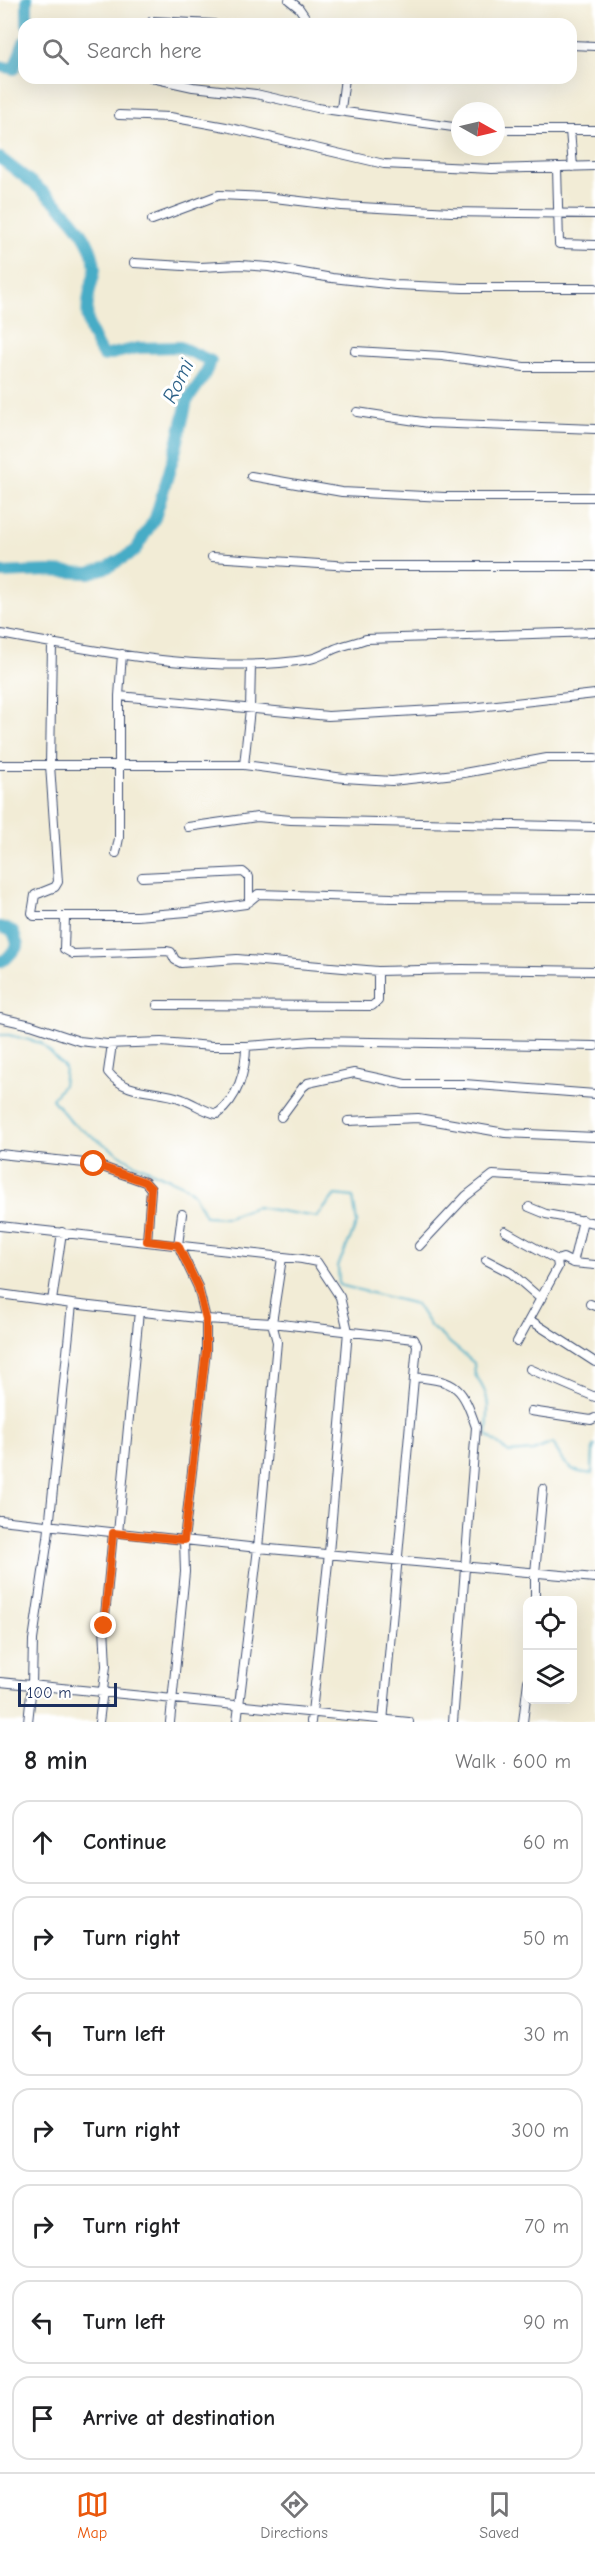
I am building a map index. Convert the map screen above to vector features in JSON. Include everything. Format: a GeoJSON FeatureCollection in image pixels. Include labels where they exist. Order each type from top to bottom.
{"type":"FeatureCollection","features":[{"type":"Feature","properties":{"kind":"street"},"geometry":{"type":"LineString","coordinates":[[289,0],[299,8],[306,18]]}},
{"type":"Feature","properties":{"kind":"street"},"geometry":{"type":"LineString","coordinates":[[577,45],[595,46]]}},
{"type":"Feature","properties":{"kind":"street"},"geometry":{"type":"LineString","coordinates":[[179,84],[256,94],[292,103],[451,127]]}},
{"type":"Feature","properties":{"kind":"street"},"geometry":{"type":"LineString","coordinates":[[341,109],[344,84]]}},
{"type":"Feature","properties":{"kind":"street"},"geometry":{"type":"LineString","coordinates":[[119,115],[170,117],[226,127],[384,164],[481,169],[595,166]]}},
{"type":"Feature","properties":{"kind":"street"},"geometry":{"type":"LineString","coordinates":[[505,130],[595,130]]}},
{"type":"Feature","properties":{"kind":"street"},"geometry":{"type":"LineString","coordinates":[[570,130],[573,167]]}},
{"type":"Feature","properties":{"kind":"street"},"geometry":{"type":"LineString","coordinates":[[557,167],[559,244],[595,245]]}},
{"type":"Feature","properties":{"kind":"street"},"geometry":{"type":"LineString","coordinates":[[152,220],[219,195],[266,197],[342,207],[595,214]]}},
{"type":"Feature","properties":{"kind":"street"},"geometry":{"type":"LineString","coordinates":[[134,263],[200,267],[240,265],[268,267],[332,278],[396,285],[595,288]]}},
{"type":"Feature","properties":{"kind":"street"},"geometry":{"type":"LineString","coordinates":[[355,351],[442,356],[524,367],[595,367]]}},
{"type":"Feature","properties":{"kind":"street"},"geometry":{"type":"LineString","coordinates":[[357,412],[429,423],[595,429]]}},
{"type":"Feature","properties":{"kind":"street"},"geometry":{"type":"LineString","coordinates":[[251,476],[342,492],[445,497],[595,497]]}},
{"type":"Feature","properties":{"kind":"street"},"geometry":{"type":"LineString","coordinates":[[212,557],[350,566],[595,566]]}},
{"type":"Feature","properties":{"kind":"street"},"geometry":{"type":"LineString","coordinates":[[0,634],[122,654],[229,667],[314,658],[366,639],[595,632]]}},
{"type":"Feature","properties":{"kind":"street"},"geometry":{"type":"LineString","coordinates":[[52,643],[50,765],[58,882],[55,887],[35,895],[32,913],[38,918],[187,912],[246,904],[258,894],[392,898],[595,899]]}},
{"type":"Feature","properties":{"kind":"street"},"geometry":{"type":"LineString","coordinates":[[116,853],[119,838],[119,696],[122,654]]}},
{"type":"Feature","properties":{"kind":"street"},"geometry":{"type":"LineString","coordinates":[[244,765],[250,709],[251,665]]}},
{"type":"Feature","properties":{"kind":"street"},"geometry":{"type":"LineString","coordinates":[[119,696],[328,716],[469,708],[595,694]]}},
{"type":"Feature","properties":{"kind":"street"},"geometry":{"type":"LineString","coordinates":[[0,765],[244,765],[344,778],[393,780],[464,773],[547,758],[595,758]]}},
{"type":"Feature","properties":{"kind":"street"},"geometry":{"type":"LineString","coordinates":[[188,827],[257,817],[291,820],[595,827]]}},
{"type":"Feature","properties":{"kind":"street"},"geometry":{"type":"LineString","coordinates":[[141,877],[243,872],[249,877],[249,902]]}},
{"type":"Feature","properties":{"kind":"street"},"geometry":{"type":"LineString","coordinates":[[65,917],[64,949],[73,954],[166,951],[171,952],[175,960],[181,963],[256,960],[378,971],[462,969],[595,971]]}},
{"type":"Feature","properties":{"kind":"street"},"geometry":{"type":"LineString","coordinates":[[157,1005],[372,1006],[378,1000],[378,971]]}},
{"type":"Feature","properties":{"kind":"street"},"geometry":{"type":"LineString","coordinates":[[0,1018],[31,1025],[79,1041],[112,1044],[161,1042],[246,1046],[313,1041],[595,1046]]}},
{"type":"Feature","properties":{"kind":"street"},"geometry":{"type":"LineString","coordinates":[[112,1044],[108,1072],[119,1084],[180,1098],[217,1114],[235,1091],[243,1073],[246,1046]]}},
{"type":"Feature","properties":{"kind":"street"},"geometry":{"type":"LineString","coordinates":[[281,1117],[308,1083],[354,1073],[405,1084],[464,1084],[595,1094]]}},
{"type":"Feature","properties":{"kind":"street"},"geometry":{"type":"LineString","coordinates":[[348,1121],[418,1118],[505,1133],[595,1137]]}},
{"type":"Feature","properties":{"kind":"street"},"geometry":{"type":"LineString","coordinates":[[0,1154],[94,1164],[145,1182],[151,1188],[152,1199],[147,1241]]}},
{"type":"Feature","properties":{"kind":"street"},"geometry":{"type":"LineString","coordinates":[[420,1246],[466,1196],[493,1175],[595,1181]]}},
{"type":"Feature","properties":{"kind":"street"},"geometry":{"type":"LineString","coordinates":[[529,1207],[546,1214],[595,1222]]}},
{"type":"Feature","properties":{"kind":"street"},"geometry":{"type":"LineString","coordinates":[[170,1722],[185,1572],[184,1540],[206,1351],[206,1319],[198,1287],[178,1245],[182,1214]]}},
{"type":"Feature","properties":{"kind":"street"},"geometry":{"type":"LineString","coordinates":[[573,1263],[584,1220]]}},
{"type":"Feature","properties":{"kind":"street"},"geometry":{"type":"LineString","coordinates":[[0,1226],[147,1241],[317,1263],[340,1297],[348,1331],[312,1718]]}},
{"type":"Feature","properties":{"kind":"street"},"geometry":{"type":"LineString","coordinates":[[505,1231],[557,1260],[563,1258],[573,1263],[595,1265]]}},
{"type":"Feature","properties":{"kind":"street"},"geometry":{"type":"LineString","coordinates":[[52,1301],[62,1232]]}},
{"type":"Feature","properties":{"kind":"street"},"geometry":{"type":"LineString","coordinates":[[237,1722],[258,1548],[277,1342],[272,1323],[282,1258]]}},
{"type":"Feature","properties":{"kind":"street"},"geometry":{"type":"LineString","coordinates":[[486,1260],[511,1273],[541,1299]]}},
{"type":"Feature","properties":{"kind":"street"},"geometry":{"type":"LineString","coordinates":[[517,1342],[558,1267],[557,1260]]}},
{"type":"Feature","properties":{"kind":"street"},"geometry":{"type":"LineString","coordinates":[[0,1297],[414,1339],[417,1345],[383,1721]]}},
{"type":"Feature","properties":{"kind":"street"},"geometry":{"type":"LineString","coordinates":[[28,1722],[33,1640],[48,1538],[72,1304]]}},
{"type":"Feature","properties":{"kind":"street"},"geometry":{"type":"LineString","coordinates":[[99,1722],[106,1666],[104,1626],[139,1311]]}},
{"type":"Feature","properties":{"kind":"street"},"geometry":{"type":"LineString","coordinates":[[530,1320],[595,1362]]}},
{"type":"Feature","properties":{"kind":"street"},"geometry":{"type":"LineString","coordinates":[[530,1369],[595,1397]]}},
{"type":"Feature","properties":{"kind":"street"},"geometry":{"type":"LineString","coordinates":[[414,1377],[448,1383],[463,1392],[476,1427],[453,1722]]}},
{"type":"Feature","properties":{"kind":"street"},"geometry":{"type":"LineString","coordinates":[[531,1411],[591,1420],[595,1418]]}},
{"type":"Feature","properties":{"kind":"street"},"geometry":{"type":"LineString","coordinates":[[535,1596],[543,1489]]}},
{"type":"Feature","properties":{"kind":"street"},"geometry":{"type":"LineString","coordinates":[[0,1520],[258,1548],[595,1578]]}},
{"type":"Feature","properties":{"kind":"street"},"geometry":{"type":"LineString","coordinates":[[0,1683],[102,1690],[239,1706],[312,1718],[409,1722]]}},
{"type":"Feature","properties":{"kind":"street"},"geometry":{"type":"LineString","coordinates":[[524,1722],[526,1704]]}},
{"type":"Feature","properties":{"kind":"waterway","name":"Romi"},"geometry":{"type":"LineString","coordinates":[[27,0],[27,18]]}},
{"type":"Feature","properties":{"kind":"waterway","name":"Romi"},"geometry":{"type":"LineString","coordinates":[[0,66],[14,69],[18,58]]}},
{"type":"Feature","properties":{"kind":"waterway","name":"Romi"},"geometry":{"type":"LineString","coordinates":[[0,158],[58,205],[83,235],[91,251],[95,268],[87,309],[89,324],[103,356],[138,348],[180,347],[211,361],[203,378],[187,401],[176,449],[155,518],[135,551],[108,567],[89,573],[48,571],[0,573]]}},
{"type":"Feature","properties":{"kind":"waterway","name":"Romi"},"geometry":{"type":"LineString","coordinates":[[0,927],[13,931],[18,946],[0,962]]}},
{"type":"Feature","properties":{"kind":"waterway"},"geometry":{"type":"LineString","coordinates":[[0,1035],[41,1043],[65,1068],[63,1085],[52,1099],[72,1123],[133,1163],[185,1186],[194,1194],[205,1216],[227,1217],[256,1207],[317,1217],[335,1195],[353,1197],[357,1223],[338,1266],[339,1285],[416,1304],[431,1327],[474,1363],[475,1375],[487,1399],[487,1435],[509,1453],[533,1451],[553,1443],[568,1466],[578,1472],[592,1473],[593,1446],[595,1446]]}},
{"type":"Feature","properties":{"kind":"route"},"geometry":{"type":"LineString","coordinates":[[94,1164],[145,1182],[151,1188],[152,1199],[147,1241],[178,1245],[198,1287],[206,1319],[206,1351],[184,1540],[113,1533],[104,1626]]}}]}
